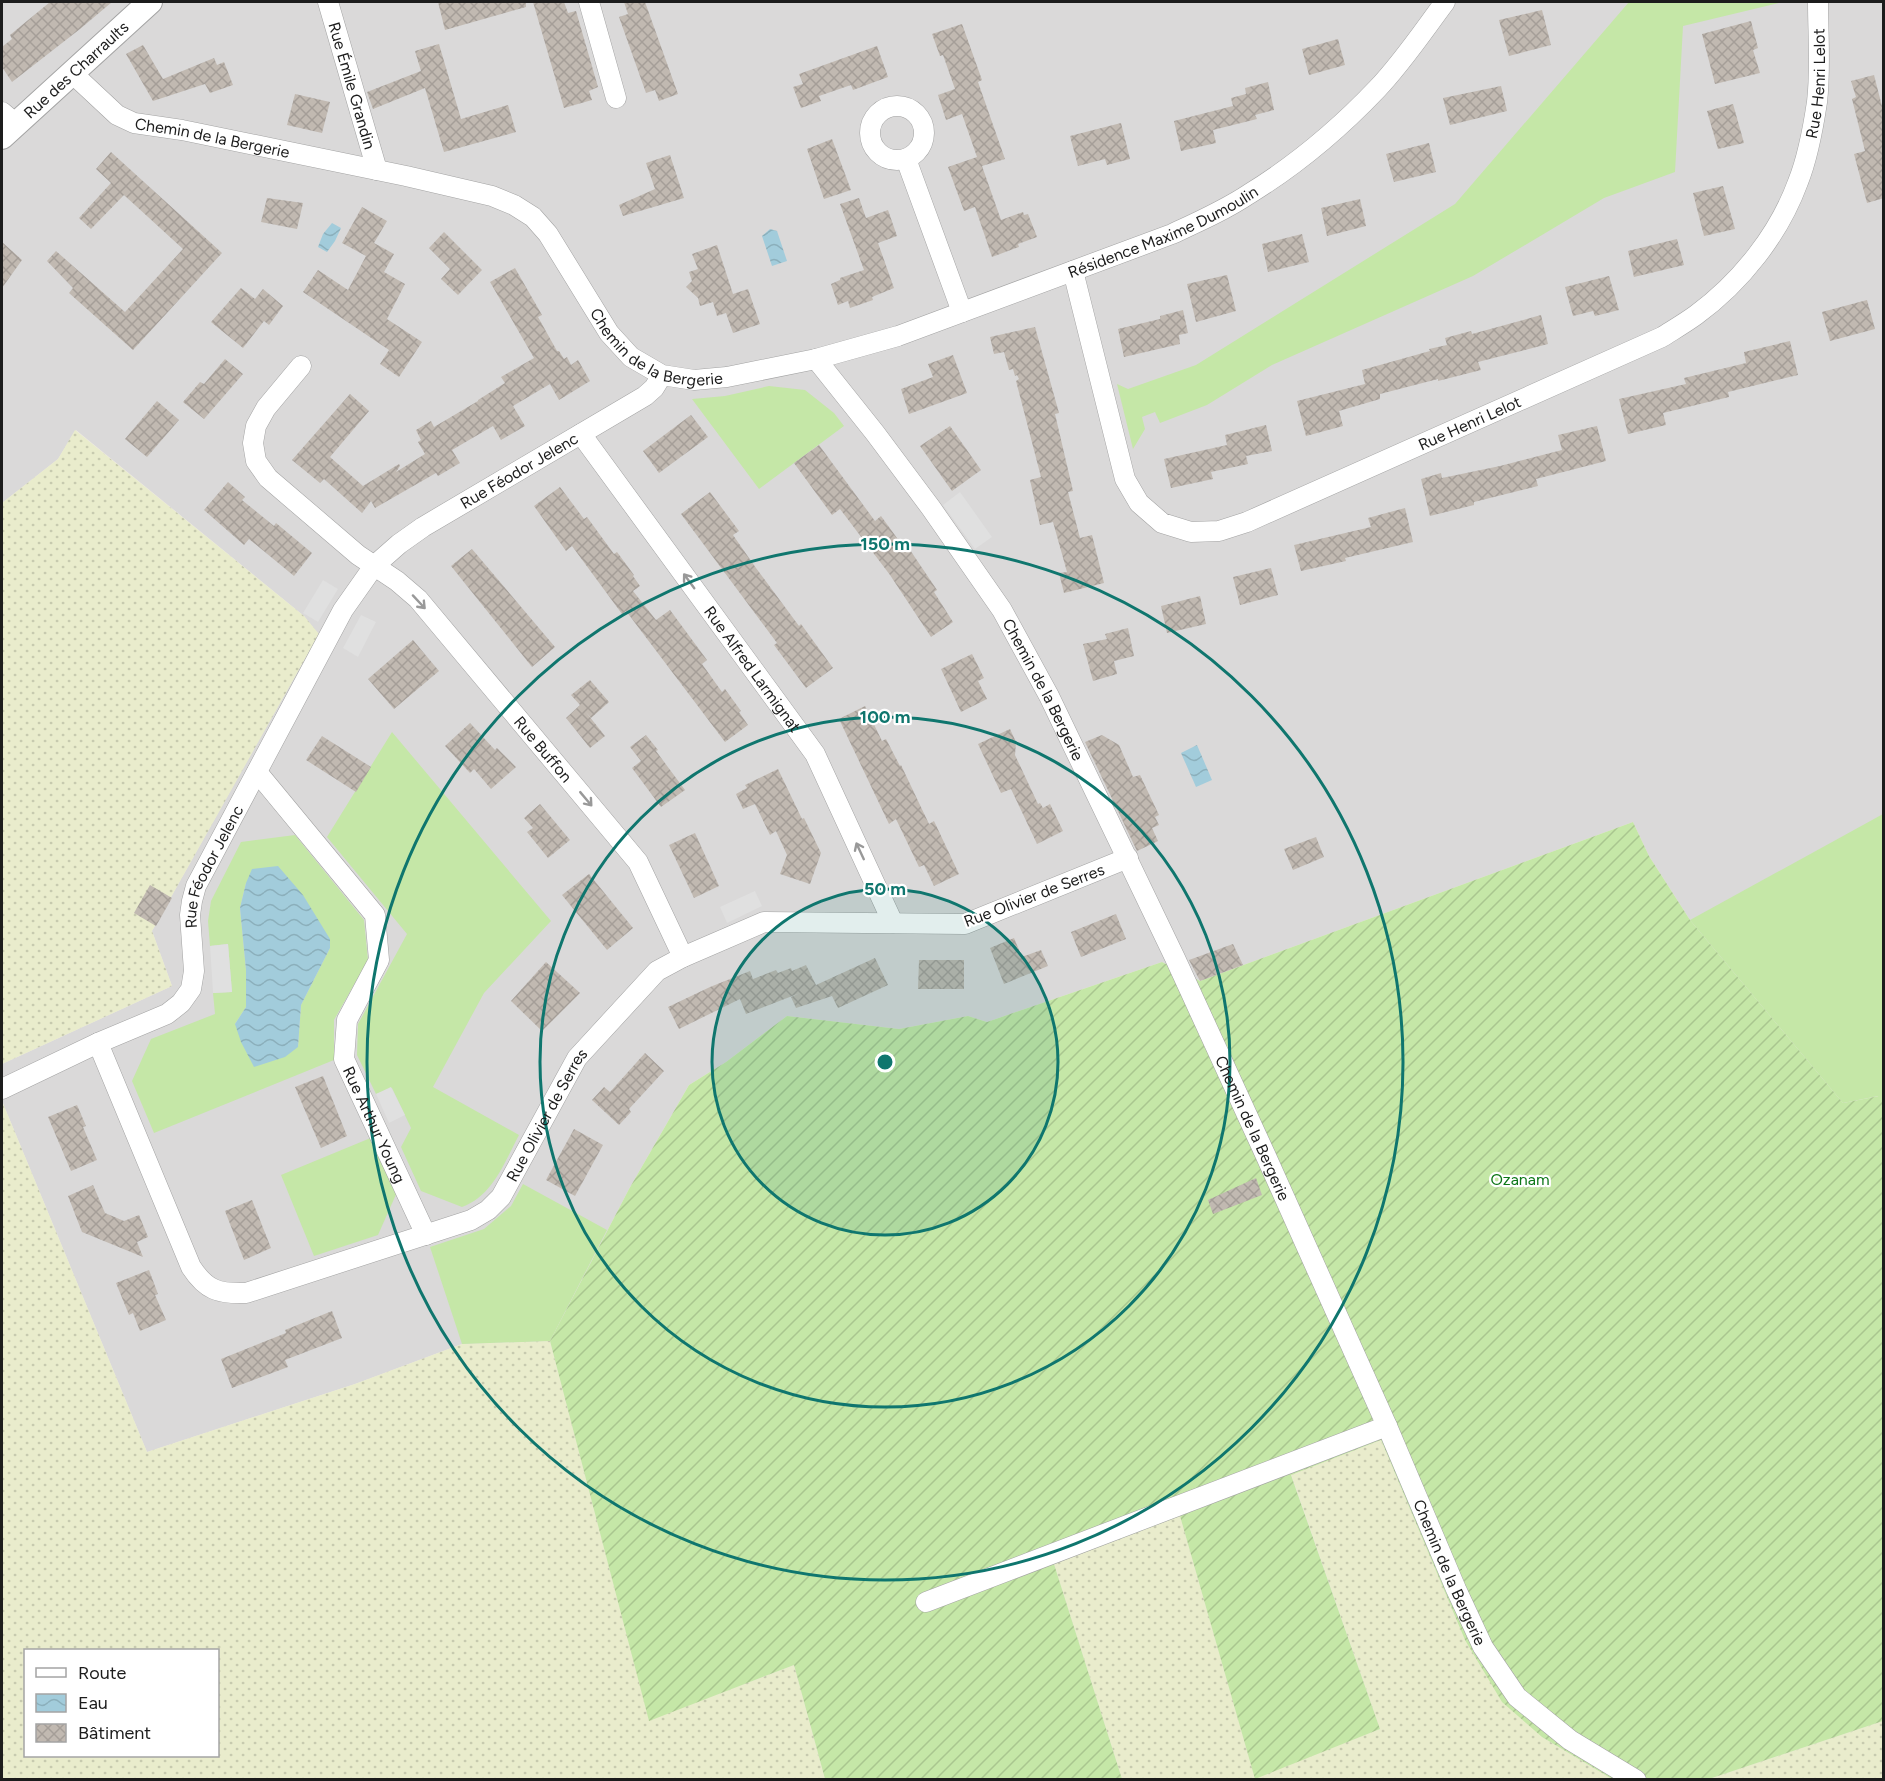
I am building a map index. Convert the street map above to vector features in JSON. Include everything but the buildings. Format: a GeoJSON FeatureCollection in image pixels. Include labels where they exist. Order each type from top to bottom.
{"type":"FeatureCollection","features":[{"type":"Feature","properties":{"kind":"street","name":"Rue des Charraults"},"geometry":{"type":"LineString","coordinates":[[6,125],[72,73],[150,2]]}},
{"type":"Feature","properties":{"kind":"street","name":"Rue Émile Grandin"},"geometry":{"type":"LineString","coordinates":[[328,2],[377,170]]}},
{"type":"Feature","properties":{"kind":"street"},"geometry":{"type":"LineString","coordinates":[[589,2],[616,98]]}},
{"type":"Feature","properties":{"kind":"street","name":"Résidence Maxime Dumoulin"},"geometry":{"type":"LineString","coordinates":[[816,359],[898,336],[1172,234],[1248,195],[1334,131],[1379,88],[1445,2]]}},
{"type":"Feature","properties":{"kind":"street","name":"Rue Henri Lelot"},"geometry":{"type":"LineString","coordinates":[[1073,271],[1125,479],[1139,503],[1162,523],[1191,532],[1219,531],[1247,522],[1662,337],[1697,314],[1730,285],[1759,254],[1798,183],[1809,146],[1817,100],[1818,2]]}},
{"type":"Feature","properties":{"kind":"street","name":"Chemin de la Bergerie"},"geometry":{"type":"LineString","coordinates":[[72,73],[117,115],[134,123],[182,130],[377,170],[492,195],[514,205],[533,218],[548,234],[609,333],[631,357],[662,375],[694,381],[727,377],[816,359],[931,508],[1002,610],[1049,696],[1128,858],[1266,1154],[1483,1647],[1517,1697],[1570,1740],[1636,1779]]}},
{"type":"Feature","properties":{"kind":"street"},"geometry":{"type":"LineString","coordinates":[[906,159],[962,312]]}},
{"type":"Feature","properties":{"kind":"street"},"geometry":{"type":"LineString","coordinates":[[301,366],[266,408],[256,426],[253,443],[256,461],[268,478],[374,566]]}},
{"type":"Feature","properties":{"kind":"street","name":"Rue Féodor Jelenc"},"geometry":{"type":"LineString","coordinates":[[2,1089],[98,1043],[167,1014],[181,1003],[191,989],[194,971],[190,915],[196,886],[343,610],[374,566],[423,527],[645,396],[654,388],[662,375]]}},
{"type":"Feature","properties":{"kind":"street","name":"Rue Alfred Larmignat"},"geometry":{"type":"LineString","coordinates":[[581,434],[815,754],[893,923]]}},
{"type":"Feature","properties":{"kind":"street","name":"Rue Buffon"},"geometry":{"type":"LineString","coordinates":[[374,566],[397,581],[418,599],[638,862],[683,957]]}},
{"type":"Feature","properties":{"kind":"street","name":"Rue Arthur Young"},"geometry":{"type":"LineString","coordinates":[[256,772],[375,915],[379,960],[347,1020],[344,1059],[426,1235]]}},
{"type":"Feature","properties":{"kind":"street","name":"Rue Olivier de Serres"},"geometry":{"type":"LineString","coordinates":[[98,1043],[191,1267],[200,1281],[213,1290],[228,1294],[246,1293],[471,1220],[488,1210],[501,1197],[577,1058],[657,971],[683,957],[764,922],[965,924],[1128,858]]}},
{"type":"Feature","properties":{"kind":"street"},"geometry":{"type":"LineString","coordinates":[[926,1602],[1387,1426]]}},
{"type":"Feature","properties":{"kind":"shaded area"},"geometry":{"type":"Polygon","coordinates":[[[2,2],[1883,2],[1883,1103],[1878,1096],[1843,1103],[1690,920],[1649,856],[1633,822],[1200,981],[1162,962],[987,1022],[968,1016],[899,1029],[787,1016],[726,1062],[689,1085],[629,1189],[550,1341],[462,1344],[355,1384],[147,1452],[2,1101],[2,1064],[172,986],[152,931],[318,634],[304,616],[76,430],[58,459],[2,503],[2,2]]]}},
{"type":"Feature","properties":{"kind":"shaded area"},"geometry":{"type":"Polygon","coordinates":[[[960,492],[992,537],[975,549],[943,505],[960,492]]]}},
{"type":"Feature","properties":{"kind":"shaded area"},"geometry":{"type":"Polygon","coordinates":[[[323,580],[338,589],[318,622],[303,613],[323,580]]]}},
{"type":"Feature","properties":{"kind":"shaded area"},"geometry":{"type":"Polygon","coordinates":[[[361,615],[376,622],[358,657],[343,648],[361,615]]]}},
{"type":"Feature","properties":{"kind":"shaded area"},"geometry":{"type":"Polygon","coordinates":[[[755,891],[762,906],[727,923],[720,907],[755,891]]]}},
{"type":"Feature","properties":{"kind":"shaded area"},"geometry":{"type":"Polygon","coordinates":[[[228,944],[232,992],[213,993],[210,946],[228,944]]]}},
{"type":"Feature","properties":{"kind":"shaded area"},"geometry":{"type":"Polygon","coordinates":[[[391,1087],[405,1115],[389,1123],[376,1094],[391,1087]]]}},
{"type":"Feature","properties":{"kind":"green space"},"geometry":{"type":"Polygon","coordinates":[[[1629,2],[1783,2],[1683,26],[1675,172],[1604,198],[1473,276],[1272,365],[1207,405],[1160,423],[1155,412],[1142,417],[1145,429],[1133,449],[1117,384],[1128,389],[1196,365],[1455,204],[1629,2]]]}},
{"type":"Feature","properties":{"kind":"green space"},"geometry":{"type":"Polygon","coordinates":[[[769,386],[805,390],[834,413],[844,426],[759,489],[692,399],[725,396],[769,386]]]}},
{"type":"Feature","properties":{"kind":"green space"},"geometry":{"type":"Polygon","coordinates":[[[75,430],[304,616],[319,634],[152,931],[172,986],[2,1064],[2,503],[58,459],[75,430]]]}},
{"type":"Feature","properties":{"kind":"green space"},"geometry":{"type":"Polygon","coordinates":[[[392,732],[551,921],[484,993],[433,1087],[519,1135],[490,1186],[473,1202],[462,1207],[421,1191],[401,1147],[411,1128],[392,1088],[376,1094],[357,1055],[358,1024],[407,934],[327,837],[392,732]]]}},
{"type":"Feature","properties":{"kind":"green space"},"geometry":{"type":"Polygon","coordinates":[[[1883,814],[1883,1103],[1878,1096],[1843,1103],[1690,920],[1883,814]]]}},
{"type":"Feature","properties":{"kind":"green space","name":"Ozanam"},"geometry":{"type":"Polygon","coordinates":[[[1633,822],[1649,856],[1690,920],[1843,1103],[1879,1096],[1883,1103],[1883,1721],[1709,1779],[1612,1779],[1542,1737],[1502,1702],[1465,1640],[1381,1440],[1291,1475],[1380,1729],[1255,1779],[1180,1516],[1054,1564],[1122,1779],[825,1779],[794,1665],[649,1721],[550,1341],[629,1189],[689,1085],[726,1062],[787,1016],[899,1029],[968,1016],[987,1022],[1162,962],[1200,981],[1633,822]]]}},
{"type":"Feature","properties":{"kind":"green space"},"geometry":{"type":"Polygon","coordinates":[[[295,835],[364,920],[368,960],[334,1020],[334,1060],[154,1133],[132,1081],[151,1039],[215,1014],[213,993],[232,992],[228,944],[210,946],[208,921],[211,901],[241,842],[295,835]],[[246,883],[240,908],[246,970],[246,1007],[235,1024],[298,1047],[301,1005],[330,948],[246,883]]]}},
{"type":"Feature","properties":{"kind":"green space"},"geometry":{"type":"Polygon","coordinates":[[[2,1101],[147,1452],[355,1384],[462,1344],[550,1341],[649,1720],[794,1665],[825,1779],[2,1779],[2,1101]]]}},
{"type":"Feature","properties":{"kind":"green space"},"geometry":{"type":"Polygon","coordinates":[[[373,1137],[398,1190],[378,1235],[314,1256],[281,1175],[373,1137]]]}},
{"type":"Feature","properties":{"kind":"green space"},"geometry":{"type":"Polygon","coordinates":[[[523,1184],[607,1230],[550,1341],[462,1344],[430,1247],[484,1229],[511,1206],[523,1184]]]}},
{"type":"Feature","properties":{"kind":"green space"},"geometry":{"type":"Polygon","coordinates":[[[1381,1440],[1465,1640],[1542,1737],[1612,1779],[1122,1779],[1054,1564],[1180,1516],[1255,1778],[1380,1729],[1291,1474],[1381,1440]]]}},
{"type":"Feature","properties":{"kind":"green space"},"geometry":{"type":"Polygon","coordinates":[[[1883,1721],[1883,1779],[1709,1779],[1883,1721]]]}},
{"type":"Feature","properties":{"kind":"water"},"geometry":{"type":"Polygon","coordinates":[[[332,223],[341,228],[327,252],[318,247],[323,234],[332,223]]]}},
{"type":"Feature","properties":{"kind":"water"},"geometry":{"type":"Polygon","coordinates":[[[770,229],[777,231],[787,261],[772,266],[762,236],[770,229]]]}},
{"type":"Feature","properties":{"kind":"water"},"geometry":{"type":"Polygon","coordinates":[[[1197,745],[1212,780],[1196,787],[1181,753],[1197,745]]]}},
{"type":"Feature","properties":{"kind":"water"},"geometry":{"type":"Polygon","coordinates":[[[278,866],[303,895],[330,939],[330,948],[301,1005],[298,1047],[285,1057],[254,1067],[235,1024],[246,1007],[246,970],[240,908],[252,869],[278,866]]]}}]}
